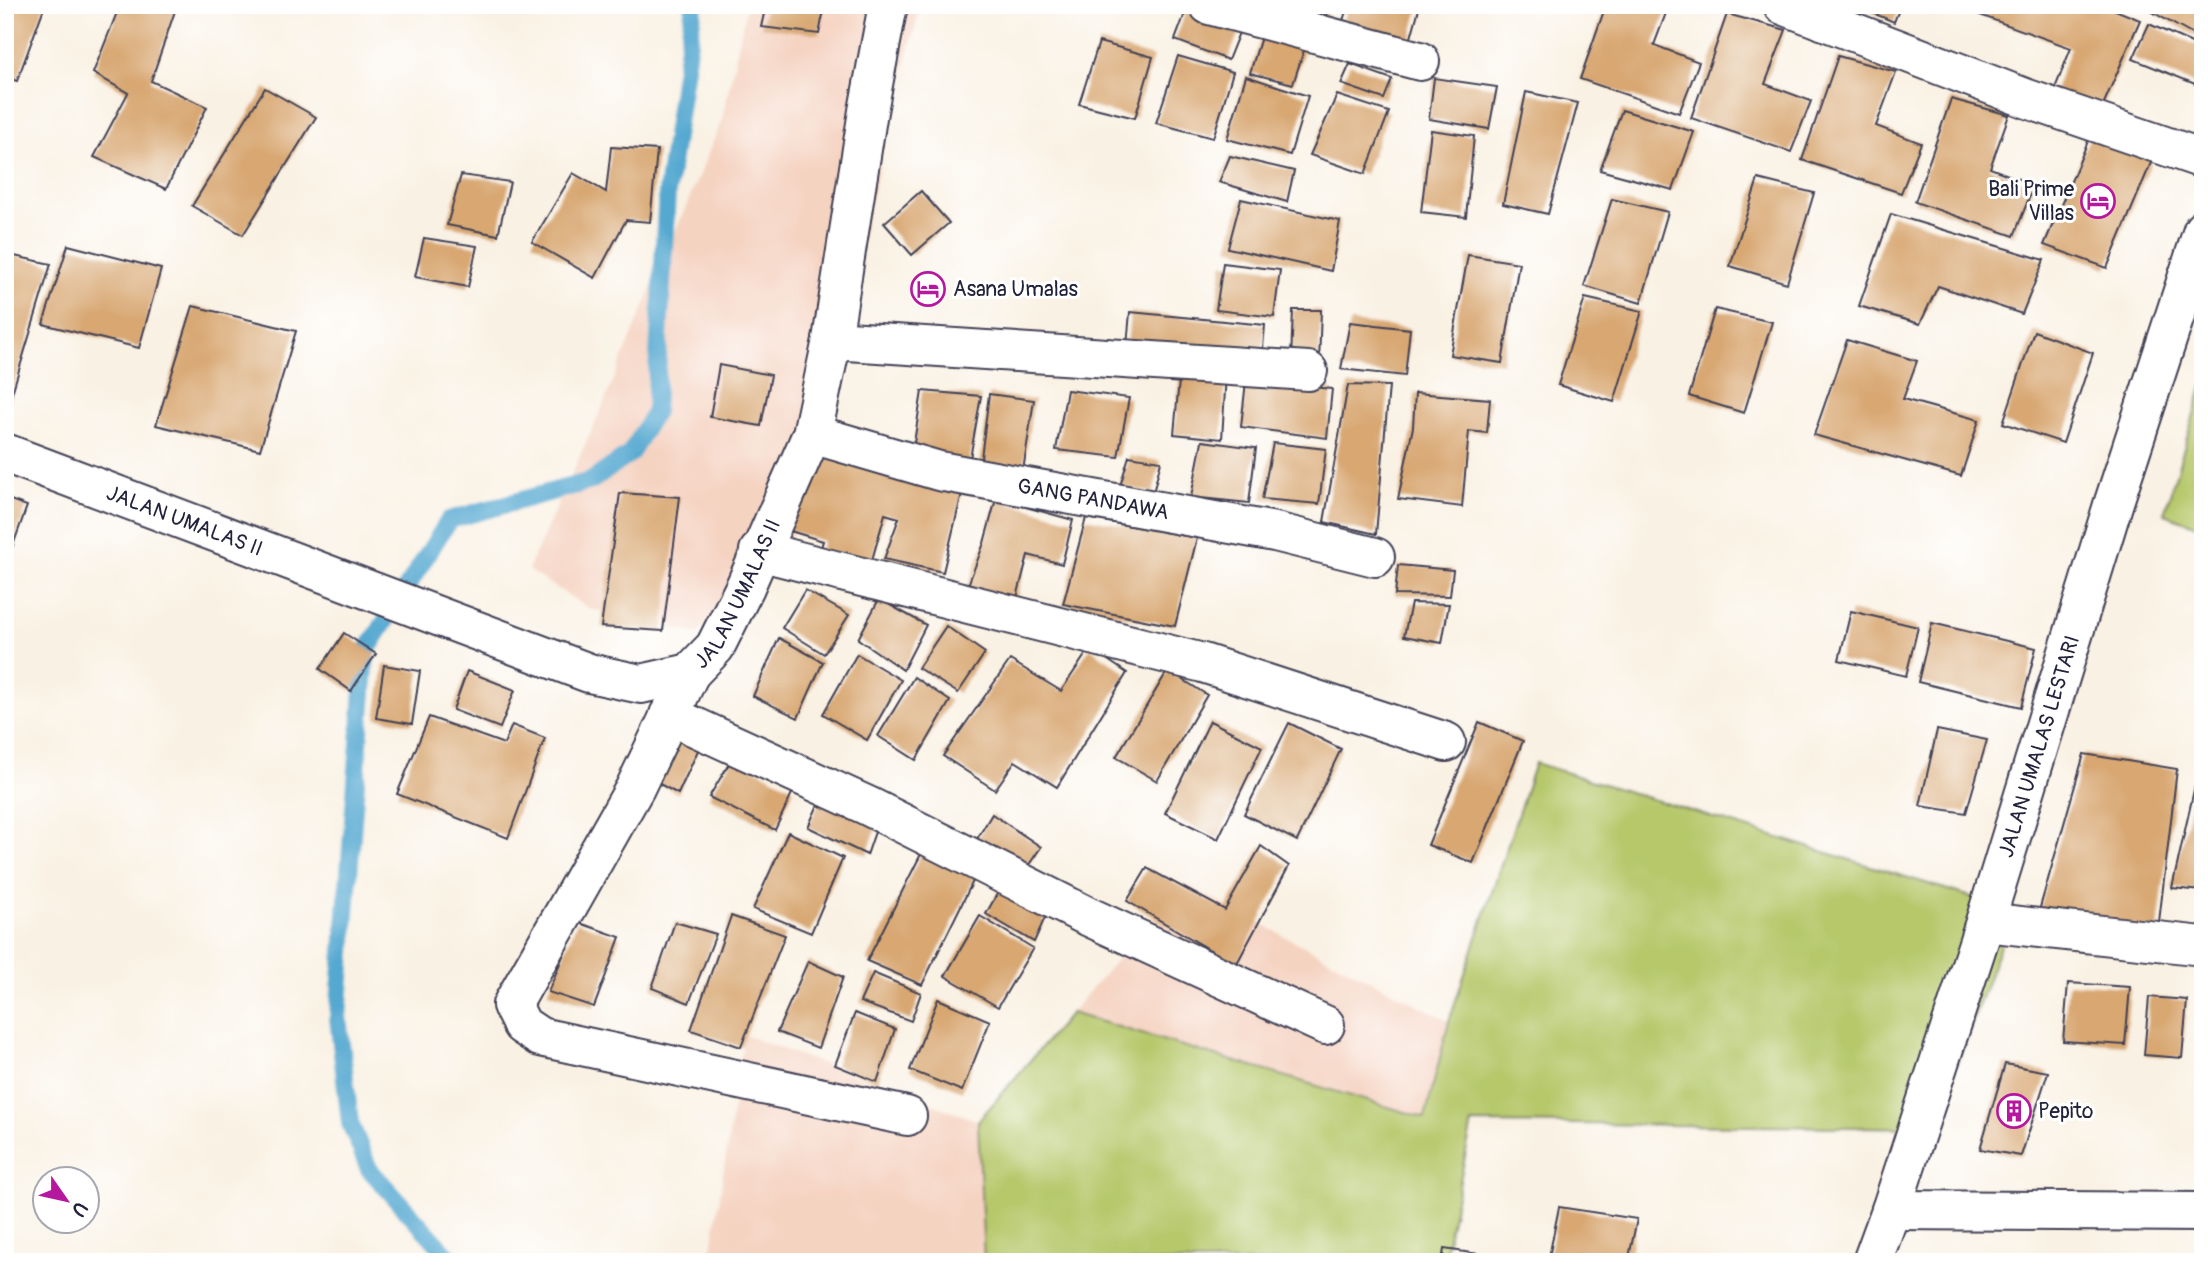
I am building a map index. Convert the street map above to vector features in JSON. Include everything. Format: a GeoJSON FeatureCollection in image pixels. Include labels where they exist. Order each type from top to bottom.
{"type":"FeatureCollection","features":[{"type":"Feature","properties":{"kind":"street","name":"JALAN UMALAS II"},"geometry":{"type":"LineString","coordinates":[[5,453],[589,673],[641,684],[690,673],[715,647],[745,587],[812,434],[832,340],[868,111],[888,5]]}},
{"type":"Feature","properties":{"kind":"street"},"geometry":{"type":"LineString","coordinates":[[1209,5],[1420,61]]}},
{"type":"Feature","properties":{"kind":"street"},"geometry":{"type":"LineString","coordinates":[[1783,5],[2025,98],[2203,159]]}},
{"type":"Feature","properties":{"kind":"street","name":"JALAN UMALAS LESTARI"},"geometry":{"type":"LineString","coordinates":[[1872,1262],[1985,922],[2165,342],[2192,302],[2203,230]]}},
{"type":"Feature","properties":{"kind":"street"},"geometry":{"type":"LineString","coordinates":[[832,340],[1308,371]]}},
{"type":"Feature","properties":{"kind":"street","name":"GANG PANDAWA"},"geometry":{"type":"LineString","coordinates":[[812,434],[939,471],[1275,532],[1375,557]]}},
{"type":"Feature","properties":{"kind":"street"},"geometry":{"type":"LineString","coordinates":[[759,551],[1203,663],[1446,743]]}},
{"type":"Feature","properties":{"kind":"street"},"geometry":{"type":"LineString","coordinates":[[690,673],[635,788],[512,1005],[522,1025],[540,1037],[907,1116]]}},
{"type":"Feature","properties":{"kind":"street"},"geometry":{"type":"LineString","coordinates":[[669,715],[868,806],[1085,915],[1325,1025]]}},
{"type":"Feature","properties":{"kind":"street"},"geometry":{"type":"LineString","coordinates":[[1985,922],[2203,946]]}},
{"type":"Feature","properties":{"kind":"street"},"geometry":{"type":"LineString","coordinates":[[1891,1210],[2203,1212]]}},
{"type":"Feature","properties":{"kind":"shaded area"},"geometry":{"type":"Polygon","coordinates":[[[747,5],[921,5],[890,121],[786,556],[697,634],[590,609],[528,570],[601,410],[722,120],[747,5]]]}},
{"type":"Feature","properties":{"kind":"shaded area"},"geometry":{"type":"Polygon","coordinates":[[[1182,883],[1449,1021],[1425,1118],[1071,1013],[1182,883]]]}},
{"type":"Feature","properties":{"kind":"shaded area"},"geometry":{"type":"Polygon","coordinates":[[[744,1035],[978,1121],[984,1262],[710,1262],[744,1035]]]}},
{"type":"Feature","properties":{"kind":"green space"},"geometry":{"type":"Polygon","coordinates":[[[2203,385],[2203,528],[2164,514],[2203,385]]]}},
{"type":"Feature","properties":{"kind":"green space"},"geometry":{"type":"Polygon","coordinates":[[[1535,763],[2013,910],[1934,1128],[1472,1123],[1443,1262],[984,1262],[978,1121],[1071,1013],[1425,1118],[1449,1021],[1535,763]]]}},
{"type":"Feature","properties":{"kind":"building"},"geometry":{"type":"Polygon","coordinates":[[[5,5],[45,5],[17,81],[5,77],[5,5]]]}},
{"type":"Feature","properties":{"kind":"building"},"geometry":{"type":"Polygon","coordinates":[[[120,5],[177,5],[151,81],[207,107],[166,189],[94,157],[128,93],[93,73],[120,5]]]}},
{"type":"Feature","properties":{"kind":"building"},"geometry":{"type":"Polygon","coordinates":[[[766,5],[825,5],[819,34],[761,27],[766,5]]]}},
{"type":"Feature","properties":{"kind":"building"},"geometry":{"type":"Polygon","coordinates":[[[1279,5],[1330,5],[1325,18],[1279,5]]]}},
{"type":"Feature","properties":{"kind":"building"},"geometry":{"type":"Polygon","coordinates":[[[1348,5],[1420,5],[1409,45],[1341,27],[1348,5]]]}},
{"type":"Feature","properties":{"kind":"building"},"geometry":{"type":"Polygon","coordinates":[[[1606,5],[1669,5],[1654,45],[1699,62],[1679,113],[1580,79],[1606,5]]]}},
{"type":"Feature","properties":{"kind":"building"},"geometry":{"type":"Polygon","coordinates":[[[1854,5],[1901,5],[1894,22],[1854,5]]]}},
{"type":"Feature","properties":{"kind":"building"},"geometry":{"type":"Polygon","coordinates":[[[1968,5],[2103,5],[2140,20],[2101,110],[2054,91],[2071,48],[1966,10],[1968,5]]]}},
{"type":"Feature","properties":{"kind":"building"},"geometry":{"type":"Polygon","coordinates":[[[2140,5],[2203,5],[2203,22],[2195,36],[2140,5]]]}},
{"type":"Feature","properties":{"kind":"building"},"geometry":{"type":"Polygon","coordinates":[[[1186,11],[1240,30],[1228,60],[1175,40],[1186,11]]]}},
{"type":"Feature","properties":{"kind":"building"},"geometry":{"type":"Polygon","coordinates":[[[1727,14],[1786,30],[1765,84],[1811,101],[1791,152],[1691,118],[1727,14]]]}},
{"type":"Feature","properties":{"kind":"building"},"geometry":{"type":"Polygon","coordinates":[[[2149,24],[2203,48],[2203,61],[2195,84],[2133,59],[2149,24]]]}},
{"type":"Feature","properties":{"kind":"building"},"geometry":{"type":"Polygon","coordinates":[[[1261,37],[1305,47],[1293,84],[1250,73],[1261,37]]]}},
{"type":"Feature","properties":{"kind":"building"},"geometry":{"type":"Polygon","coordinates":[[[1099,42],[1153,57],[1135,118],[1079,104],[1099,42]]]}},
{"type":"Feature","properties":{"kind":"building"},"geometry":{"type":"Polygon","coordinates":[[[1178,56],[1233,72],[1213,138],[1156,123],[1178,56]]]}},
{"type":"Feature","properties":{"kind":"building"},"geometry":{"type":"Polygon","coordinates":[[[1838,56],[1896,72],[1876,126],[1921,143],[1901,193],[1802,160],[1838,56]]]}},
{"type":"Feature","properties":{"kind":"building"},"geometry":{"type":"Polygon","coordinates":[[[1350,64],[1392,79],[1384,99],[1341,84],[1350,64]]]}},
{"type":"Feature","properties":{"kind":"building"},"geometry":{"type":"Polygon","coordinates":[[[1246,76],[1308,96],[1290,155],[1227,139],[1246,76]]]}},
{"type":"Feature","properties":{"kind":"building"},"geometry":{"type":"Polygon","coordinates":[[[1434,78],[1497,87],[1489,129],[1429,119],[1434,78]]]}},
{"type":"Feature","properties":{"kind":"building"},"geometry":{"type":"Polygon","coordinates":[[[265,88],[316,117],[243,235],[192,206],[265,88]]]}},
{"type":"Feature","properties":{"kind":"building"},"geometry":{"type":"Polygon","coordinates":[[[1526,92],[1578,103],[1548,214],[1503,204],[1526,92]]]}},
{"type":"Feature","properties":{"kind":"building"},"geometry":{"type":"Polygon","coordinates":[[[1337,95],[1389,112],[1365,174],[1310,155],[1337,95]]]}},
{"type":"Feature","properties":{"kind":"building"},"geometry":{"type":"Polygon","coordinates":[[[1951,99],[2009,115],[1990,168],[2034,185],[2014,236],[1915,202],[1951,99]]]}},
{"type":"Feature","properties":{"kind":"building"},"geometry":{"type":"Polygon","coordinates":[[[1622,110],[1694,132],[1673,190],[1600,170],[1622,110]]]}},
{"type":"Feature","properties":{"kind":"building"},"geometry":{"type":"Polygon","coordinates":[[[1431,130],[1474,136],[1466,217],[1421,212],[1431,130]]]}},
{"type":"Feature","properties":{"kind":"building","name":"Bali Prime Villas"},"geometry":{"type":"Polygon","coordinates":[[[2091,134],[2153,158],[2107,268],[2044,245],[2091,134]]]}},
{"type":"Feature","properties":{"kind":"building"},"geometry":{"type":"Polygon","coordinates":[[[611,147],[657,150],[650,222],[626,220],[595,278],[532,242],[573,173],[606,192],[611,147]]]}},
{"type":"Feature","properties":{"kind":"building"},"geometry":{"type":"Polygon","coordinates":[[[1230,156],[1294,171],[1287,202],[1219,182],[1230,156]]]}},
{"type":"Feature","properties":{"kind":"building"},"geometry":{"type":"Polygon","coordinates":[[[461,175],[510,182],[498,235],[447,225],[461,175]]]}},
{"type":"Feature","properties":{"kind":"building"},"geometry":{"type":"Polygon","coordinates":[[[1758,179],[1814,193],[1787,283],[1730,266],[1758,179]]]}},
{"type":"Feature","properties":{"kind":"building"},"geometry":{"type":"Polygon","coordinates":[[[921,191],[949,223],[912,255],[884,223],[921,191]]]}},
{"type":"Feature","properties":{"kind":"building"},"geometry":{"type":"Polygon","coordinates":[[[1241,199],[1340,221],[1331,271],[1228,248],[1241,199]]]}},
{"type":"Feature","properties":{"kind":"building"},"geometry":{"type":"Polygon","coordinates":[[[1612,199],[1668,212],[1641,303],[1584,286],[1612,199]]]}},
{"type":"Feature","properties":{"kind":"building"},"geometry":{"type":"Polygon","coordinates":[[[1891,214],[2044,260],[2022,314],[1938,286],[1920,324],[1859,306],[1891,214]]]}},
{"type":"Feature","properties":{"kind":"building"},"geometry":{"type":"Polygon","coordinates":[[[424,238],[477,246],[468,287],[415,277],[424,238]]]}},
{"type":"Feature","properties":{"kind":"building"},"geometry":{"type":"Polygon","coordinates":[[[68,245],[161,269],[139,348],[43,324],[68,245]]]}},
{"type":"Feature","properties":{"kind":"building"},"geometry":{"type":"Polygon","coordinates":[[[5,254],[51,264],[6,413],[5,413],[5,254]]]}},
{"type":"Feature","properties":{"kind":"building"},"geometry":{"type":"Polygon","coordinates":[[[1468,255],[1519,263],[1502,363],[1450,355],[1468,255]]]}},
{"type":"Feature","properties":{"kind":"building"},"geometry":{"type":"Polygon","coordinates":[[[1223,263],[1280,270],[1274,317],[1216,310],[1223,263]]]}},
{"type":"Feature","properties":{"kind":"building"},"geometry":{"type":"Polygon","coordinates":[[[1585,298],[1642,311],[1614,402],[1558,385],[1585,298]]]}},
{"type":"Feature","properties":{"kind":"building"},"geometry":{"type":"Polygon","coordinates":[[[193,306],[296,331],[260,450],[156,425],[193,306]]]}},
{"type":"Feature","properties":{"kind":"building"},"geometry":{"type":"Polygon","coordinates":[[[1715,309],[1772,322],[1744,413],[1689,396],[1715,309]]]}},
{"type":"Feature","properties":{"kind":"building"},"geometry":{"type":"Polygon","coordinates":[[[1293,310],[1321,310],[1319,363],[1291,361],[1293,310]]]}},
{"type":"Feature","properties":{"kind":"building"},"geometry":{"type":"Polygon","coordinates":[[[1130,312],[1265,325],[1262,360],[1127,346],[1130,312]]]}},
{"type":"Feature","properties":{"kind":"building"},"geometry":{"type":"Polygon","coordinates":[[[1350,322],[1410,329],[1405,376],[1341,369],[1350,322]]]}},
{"type":"Feature","properties":{"kind":"building"},"geometry":{"type":"Polygon","coordinates":[[[2034,331],[2093,353],[2063,443],[2003,423],[2034,331]]]}},
{"type":"Feature","properties":{"kind":"building"},"geometry":{"type":"Polygon","coordinates":[[[1847,340],[1917,361],[1903,399],[1979,420],[1961,476],[1814,435],[1847,340]]]}},
{"type":"Feature","properties":{"kind":"building"},"geometry":{"type":"Polygon","coordinates":[[[719,365],[771,375],[761,426],[710,417],[719,365]]]}},
{"type":"Feature","properties":{"kind":"building"},"geometry":{"type":"Polygon","coordinates":[[[1180,370],[1226,374],[1222,439],[1174,434],[1180,370]]]}},
{"type":"Feature","properties":{"kind":"building"},"geometry":{"type":"Polygon","coordinates":[[[1246,381],[1332,389],[1327,438],[1241,427],[1246,381]]]}},
{"type":"Feature","properties":{"kind":"building"},"geometry":{"type":"Polygon","coordinates":[[[1348,385],[1389,386],[1376,534],[1324,522],[1348,385]]]}},
{"type":"Feature","properties":{"kind":"building"},"geometry":{"type":"Polygon","coordinates":[[[1067,390],[1129,398],[1118,457],[1056,450],[1067,390]]]}},
{"type":"Feature","properties":{"kind":"building"},"geometry":{"type":"Polygon","coordinates":[[[922,391],[981,396],[969,464],[912,456],[922,391]]]}},
{"type":"Feature","properties":{"kind":"building"},"geometry":{"type":"Polygon","coordinates":[[[1415,393],[1490,399],[1487,433],[1469,431],[1462,507],[1398,499],[1413,427],[1415,393]]]}},
{"type":"Feature","properties":{"kind":"building"},"geometry":{"type":"Polygon","coordinates":[[[989,394],[1034,400],[1023,471],[980,466],[989,394]]]}},
{"type":"Feature","properties":{"kind":"building"},"geometry":{"type":"Polygon","coordinates":[[[1202,441],[1256,448],[1249,503],[1191,497],[1202,441]]]}},
{"type":"Feature","properties":{"kind":"building"},"geometry":{"type":"Polygon","coordinates":[[[1273,443],[1326,449],[1319,504],[1262,499],[1273,443]]]}},
{"type":"Feature","properties":{"kind":"building"},"geometry":{"type":"Polygon","coordinates":[[[816,455],[962,493],[943,572],[884,559],[899,518],[885,514],[872,560],[820,551],[823,541],[787,530],[816,455]]]}},
{"type":"Feature","properties":{"kind":"building"},"geometry":{"type":"Polygon","coordinates":[[[1129,456],[1161,461],[1153,493],[1120,486],[1129,456]]]}},
{"type":"Feature","properties":{"kind":"building"},"geometry":{"type":"Polygon","coordinates":[[[620,493],[680,497],[663,631],[601,627],[620,493]]]}},
{"type":"Feature","properties":{"kind":"building"},"geometry":{"type":"Polygon","coordinates":[[[5,498],[27,506],[6,565],[5,565],[5,498]]]}},
{"type":"Feature","properties":{"kind":"building"},"geometry":{"type":"Polygon","coordinates":[[[996,499],[1073,520],[1062,564],[1028,555],[1015,605],[965,593],[984,543],[996,499]]]}},
{"type":"Feature","properties":{"kind":"building"},"geometry":{"type":"Polygon","coordinates":[[[1086,518],[1197,538],[1175,626],[1063,604],[1086,518]]]}},
{"type":"Feature","properties":{"kind":"building"},"geometry":{"type":"Polygon","coordinates":[[[1398,565],[1453,570],[1450,596],[1395,595],[1398,565]]]}},
{"type":"Feature","properties":{"kind":"building"},"geometry":{"type":"Polygon","coordinates":[[[805,590],[849,615],[824,654],[782,628],[805,590]]]}},
{"type":"Feature","properties":{"kind":"building"},"geometry":{"type":"Polygon","coordinates":[[[879,599],[926,625],[903,670],[858,639],[879,599]]]}},
{"type":"Feature","properties":{"kind":"building"},"geometry":{"type":"Polygon","coordinates":[[[1411,603],[1449,604],[1442,643],[1404,636],[1411,603]]]}},
{"type":"Feature","properties":{"kind":"building"},"geometry":{"type":"Polygon","coordinates":[[[1851,611],[1918,627],[1906,676],[1839,660],[1851,611]]]}},
{"type":"Feature","properties":{"kind":"building"},"geometry":{"type":"Polygon","coordinates":[[[1932,623],[2036,648],[2021,707],[1918,682],[1932,623]]]}},
{"type":"Feature","properties":{"kind":"building"},"geometry":{"type":"Polygon","coordinates":[[[946,626],[985,653],[958,693],[918,668],[946,626]]]}},
{"type":"Feature","properties":{"kind":"building"},"geometry":{"type":"Polygon","coordinates":[[[344,633],[376,654],[351,691],[320,669],[344,633]]]}},
{"type":"Feature","properties":{"kind":"building"},"geometry":{"type":"Polygon","coordinates":[[[779,638],[823,662],[798,718],[753,696],[779,638]]]}},
{"type":"Feature","properties":{"kind":"building"},"geometry":{"type":"Polygon","coordinates":[[[1090,648],[1127,673],[1057,787],[1015,761],[995,790],[943,756],[1010,660],[1061,691],[1090,648]]]}},
{"type":"Feature","properties":{"kind":"building"},"geometry":{"type":"Polygon","coordinates":[[[857,654],[901,680],[867,740],[823,714],[857,654]]]}},
{"type":"Feature","properties":{"kind":"building"},"geometry":{"type":"Polygon","coordinates":[[[384,665],[420,671],[412,724],[376,718],[384,665]]]}},
{"type":"Feature","properties":{"kind":"building"},"geometry":{"type":"Polygon","coordinates":[[[1168,670],[1207,695],[1157,781],[1116,757],[1168,670]]]}},
{"type":"Feature","properties":{"kind":"building"},"geometry":{"type":"Polygon","coordinates":[[[467,671],[515,690],[500,728],[453,710],[467,671]]]}},
{"type":"Feature","properties":{"kind":"building"},"geometry":{"type":"Polygon","coordinates":[[[914,677],[950,701],[916,760],[878,736],[914,677]]]}},
{"type":"Feature","properties":{"kind":"building"},"geometry":{"type":"Polygon","coordinates":[[[429,717],[504,744],[512,725],[545,738],[508,838],[397,794],[429,717]]]}},
{"type":"Feature","properties":{"kind":"building"},"geometry":{"type":"Polygon","coordinates":[[[1210,721],[1262,747],[1218,839],[1165,813],[1210,721]]]}},
{"type":"Feature","properties":{"kind":"building"},"geometry":{"type":"Polygon","coordinates":[[[1479,722],[1523,741],[1473,863],[1428,845],[1479,722]]]}},
{"type":"Feature","properties":{"kind":"building"},"geometry":{"type":"Polygon","coordinates":[[[1289,723],[1341,749],[1297,841],[1244,814],[1289,723]]]}},
{"type":"Feature","properties":{"kind":"building"},"geometry":{"type":"Polygon","coordinates":[[[664,726],[700,746],[678,794],[645,776],[664,726]]]}},
{"type":"Feature","properties":{"kind":"building"},"geometry":{"type":"Polygon","coordinates":[[[1937,730],[1987,740],[1966,813],[1920,806],[1937,730]]]}},
{"type":"Feature","properties":{"kind":"building"},"geometry":{"type":"Polygon","coordinates":[[[2084,754],[2177,769],[2158,930],[2039,911],[2084,754]]]}},
{"type":"Feature","properties":{"kind":"building"},"geometry":{"type":"Polygon","coordinates":[[[733,757],[794,789],[775,830],[709,797],[733,757]]]}},
{"type":"Feature","properties":{"kind":"building"},"geometry":{"type":"Polygon","coordinates":[[[2198,772],[2203,772],[2203,891],[2172,888],[2198,772]]]}},
{"type":"Feature","properties":{"kind":"building"},"geometry":{"type":"Polygon","coordinates":[[[821,798],[877,826],[867,855],[808,827],[821,798]]]}},
{"type":"Feature","properties":{"kind":"building"},"geometry":{"type":"Polygon","coordinates":[[[992,814],[1041,847],[1024,872],[977,839],[992,814]]]}},
{"type":"Feature","properties":{"kind":"building"},"geometry":{"type":"Polygon","coordinates":[[[788,832],[843,858],[811,933],[753,909],[788,832]]]}},
{"type":"Feature","properties":{"kind":"building"},"geometry":{"type":"Polygon","coordinates":[[[1261,846],[1289,866],[1236,965],[1127,901],[1147,868],[1225,910],[1261,846]]]}},
{"type":"Feature","properties":{"kind":"building"},"geometry":{"type":"Polygon","coordinates":[[[924,848],[977,873],[922,985],[867,961],[924,848]]]}},
{"type":"Feature","properties":{"kind":"building"},"geometry":{"type":"Polygon","coordinates":[[[1002,885],[1048,911],[1034,942],[986,914],[1002,885]]]}},
{"type":"Feature","properties":{"kind":"building"},"geometry":{"type":"Polygon","coordinates":[[[731,916],[785,935],[741,1047],[691,1030],[731,916]]]}},
{"type":"Feature","properties":{"kind":"building"},"geometry":{"type":"Polygon","coordinates":[[[980,916],[1033,948],[998,1007],[945,976],[980,916]]]}},
{"type":"Feature","properties":{"kind":"building"},"geometry":{"type":"Polygon","coordinates":[[[577,922],[620,937],[594,1007],[548,992],[577,922]]]}},
{"type":"Feature","properties":{"kind":"building"},"geometry":{"type":"Polygon","coordinates":[[[675,922],[716,934],[689,1003],[652,988],[675,922]]]}},
{"type":"Feature","properties":{"kind":"building"},"geometry":{"type":"Polygon","coordinates":[[[808,961],[843,977],[818,1048],[777,1032],[808,961]]]}},
{"type":"Feature","properties":{"kind":"building"},"geometry":{"type":"Polygon","coordinates":[[[873,973],[921,993],[911,1021],[860,1002],[873,973]]]}},
{"type":"Feature","properties":{"kind":"building"},"geometry":{"type":"Polygon","coordinates":[[[2068,983],[2130,987],[2125,1045],[2063,1041],[2068,983]]]}},
{"type":"Feature","properties":{"kind":"building"},"geometry":{"type":"Polygon","coordinates":[[[2149,997],[2187,1000],[2182,1058],[2144,1055],[2149,997]]]}},
{"type":"Feature","properties":{"kind":"building"},"geometry":{"type":"Polygon","coordinates":[[[938,999],[990,1021],[962,1091],[910,1070],[938,999]]]}},
{"type":"Feature","properties":{"kind":"building"},"geometry":{"type":"Polygon","coordinates":[[[855,1013],[895,1029],[877,1082],[835,1065],[855,1013]]]}},
{"type":"Feature","properties":{"kind":"building","name":"Pepito"},"geometry":{"type":"Polygon","coordinates":[[[2005,1064],[2048,1072],[2021,1156],[1980,1149],[2005,1064]]]}},
{"type":"Feature","properties":{"kind":"building"},"geometry":{"type":"Polygon","coordinates":[[[1559,1207],[1637,1219],[1628,1262],[1548,1262],[1559,1207]]]}},
{"type":"Feature","properties":{"kind":"building"},"geometry":{"type":"Polygon","coordinates":[[[1444,1249],[1515,1259],[1515,1262],[1442,1262],[1444,1249]]]}},
{"type":"Feature","properties":{"kind":"waterway"},"geometry":{"type":"LineString","coordinates":[[454,1262],[369,1169],[350,1123],[338,1017],[366,652],[449,520],[591,481],[630,454],[655,411],[667,192],[694,5]]}},
{"type":"Feature","properties":{"kind":"place","name":"Bali Prime Villas"},"geometry":{"type":"Point","coordinates":[2098,201]}},
{"type":"Feature","properties":{"kind":"place","name":"Asana Umalas"},"geometry":{"type":"Point","coordinates":[928,289]}},
{"type":"Feature","properties":{"kind":"place","name":"Pepito"},"geometry":{"type":"Point","coordinates":[2014,1111]}}]}
